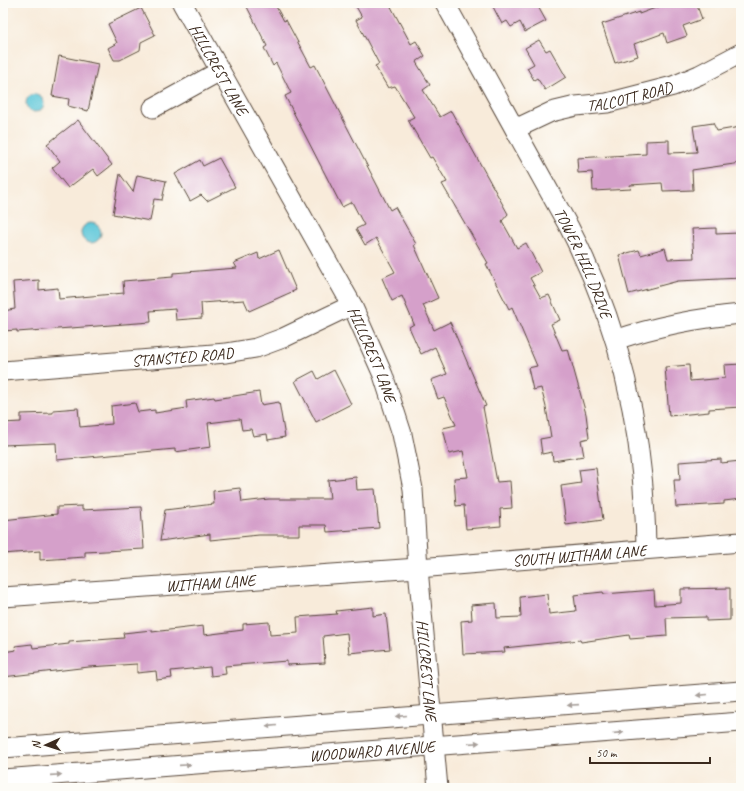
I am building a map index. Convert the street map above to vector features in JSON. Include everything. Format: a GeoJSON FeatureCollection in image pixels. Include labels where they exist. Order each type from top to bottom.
{"type":"FeatureCollection","features":[{"type":"Feature","properties":{"kind":"street","name":"HILLCREST LANE"},"geometry":{"type":"LineString","coordinates":[[182,3],[352,305],[383,375],[402,434],[413,489],[418,568],[433,714],[438,788]]}},
{"type":"Feature","properties":{"kind":"street","name":"TOWER HILL DRIVE"},"geometry":{"type":"LineString","coordinates":[[445,3],[583,254],[615,340],[628,386],[642,463],[645,494],[646,549]]}},
{"type":"Feature","properties":{"kind":"street","name":"TALCOTT ROAD"},"geometry":{"type":"LineString","coordinates":[[515,129],[551,112],[576,106],[607,103],[674,86],[741,53]]}},
{"type":"Feature","properties":{"kind":"street"},"geometry":{"type":"LineString","coordinates":[[153,108],[220,71]]}},
{"type":"Feature","properties":{"kind":"street","name":"STANSTED ROAD"},"geometry":{"type":"LineString","coordinates":[[3,371],[226,353],[256,348],[306,328],[352,305]]}},
{"type":"Feature","properties":{"kind":"street"},"geometry":{"type":"LineString","coordinates":[[615,340],[684,320],[741,314]]}},
{"type":"Feature","properties":{"kind":"street","name":"SOUTH WITHAM LANE"},"geometry":{"type":"LineString","coordinates":[[418,568],[741,542]]}},
{"type":"Feature","properties":{"kind":"street","name":"WITHAM LANE"},"geometry":{"type":"LineString","coordinates":[[3,597],[418,568]]}},
{"type":"Feature","properties":{"kind":"street","name":"WOODWARD AVENUE"},"geometry":{"type":"LineString","coordinates":[[3,748],[433,714],[609,703],[741,691]]}},
{"type":"Feature","properties":{"kind":"street","name":"WOODWARD AVENUE"},"geometry":{"type":"LineString","coordinates":[[3,779],[741,722]]}},
{"type":"Feature","properties":{"kind":"water"},"geometry":{"type":"Polygon","coordinates":[[[31,94],[39,94],[44,99],[42,110],[39,112],[31,112],[26,107],[26,99],[31,94]]]}},
{"type":"Feature","properties":{"kind":"water"},"geometry":{"type":"Polygon","coordinates":[[[91,223],[98,226],[101,233],[98,240],[91,243],[84,240],[81,233],[84,226],[91,223]]]}},
{"type":"Feature","properties":{"kind":"building"},"geometry":{"type":"Polygon","coordinates":[[[245,3],[274,3],[284,21],[286,20],[311,67],[315,65],[390,210],[395,207],[416,244],[414,245],[438,298],[423,305],[434,330],[450,322],[486,406],[483,407],[497,482],[510,481],[512,508],[500,509],[501,526],[466,529],[464,505],[456,506],[454,478],[468,477],[463,451],[449,454],[443,428],[456,425],[444,397],[438,399],[431,380],[447,374],[435,347],[421,354],[409,327],[414,324],[402,296],[392,301],[382,278],[395,272],[376,238],[365,245],[356,229],[364,225],[352,202],[342,207],[285,96],[291,93],[276,63],[273,66],[264,48],[267,46],[245,3]]]}},
{"type":"Feature","properties":{"kind":"building"},"geometry":{"type":"Polygon","coordinates":[[[354,3],[389,3],[411,44],[416,41],[425,56],[416,62],[430,85],[423,90],[440,117],[451,111],[508,214],[502,221],[517,248],[526,243],[541,272],[530,278],[541,298],[549,295],[560,320],[551,324],[562,350],[568,349],[586,414],[589,438],[581,440],[584,456],[553,461],[552,452],[542,454],[540,439],[551,437],[541,388],[533,390],[528,368],[537,366],[512,307],[509,309],[486,264],[488,263],[442,184],[447,182],[432,157],[430,158],[408,120],[414,117],[395,86],[388,88],[375,66],[379,64],[356,20],[362,17],[354,3]]]}},
{"type":"Feature","properties":{"kind":"building"},"geometry":{"type":"Polygon","coordinates":[[[491,3],[536,3],[546,21],[525,32],[520,22],[511,27],[507,21],[502,24],[491,3]]]}},
{"type":"Feature","properties":{"kind":"building"},"geometry":{"type":"Polygon","coordinates":[[[669,3],[696,3],[702,19],[683,26],[687,36],[667,43],[664,33],[634,44],[638,56],[615,63],[602,24],[639,12],[639,14],[669,3]]]}},
{"type":"Feature","properties":{"kind":"building"},"geometry":{"type":"Polygon","coordinates":[[[141,8],[155,35],[141,42],[140,50],[120,60],[114,60],[108,48],[117,43],[108,24],[141,8]]]}},
{"type":"Feature","properties":{"kind":"building"},"geometry":{"type":"Polygon","coordinates":[[[539,40],[546,51],[550,49],[566,77],[545,90],[537,78],[534,80],[527,68],[534,64],[525,48],[539,40]]]}},
{"type":"Feature","properties":{"kind":"building"},"geometry":{"type":"Polygon","coordinates":[[[59,56],[98,64],[88,111],[68,106],[69,99],[52,96],[59,56]]]}},
{"type":"Feature","properties":{"kind":"building"},"geometry":{"type":"Polygon","coordinates":[[[78,120],[112,165],[98,176],[93,169],[68,188],[52,168],[60,161],[47,144],[78,120]]]}},
{"type":"Feature","properties":{"kind":"building"},"geometry":{"type":"Polygon","coordinates":[[[713,123],[717,131],[740,127],[741,163],[692,170],[693,190],[663,191],[662,183],[630,185],[631,189],[593,191],[592,172],[578,173],[577,158],[646,154],[646,141],[669,140],[669,153],[697,152],[693,126],[713,123]]]}},
{"type":"Feature","properties":{"kind":"building"},"geometry":{"type":"Polygon","coordinates":[[[219,158],[235,187],[207,201],[201,195],[190,201],[175,174],[200,160],[203,166],[219,158]]]}},
{"type":"Feature","properties":{"kind":"building"},"geometry":{"type":"Polygon","coordinates":[[[120,174],[133,192],[137,175],[166,181],[162,200],[154,199],[150,221],[113,214],[120,174]]]}},
{"type":"Feature","properties":{"kind":"building"},"geometry":{"type":"Polygon","coordinates":[[[716,228],[716,234],[739,233],[741,278],[678,281],[629,294],[619,255],[639,250],[641,255],[665,248],[668,259],[694,258],[692,229],[716,228]]]}},
{"type":"Feature","properties":{"kind":"building"},"geometry":{"type":"Polygon","coordinates":[[[279,250],[296,290],[249,311],[244,300],[201,303],[202,318],[176,320],[175,309],[150,311],[151,322],[17,332],[17,330],[3,331],[3,311],[15,309],[13,282],[39,280],[39,290],[58,288],[59,299],[124,293],[123,281],[173,277],[173,273],[237,268],[234,263],[258,253],[259,259],[279,250]]]}},
{"type":"Feature","properties":{"kind":"building"},"geometry":{"type":"Polygon","coordinates":[[[741,364],[741,407],[709,409],[709,412],[669,416],[665,367],[689,365],[690,381],[725,378],[724,365],[741,364]]]}},
{"type":"Feature","properties":{"kind":"building"},"geometry":{"type":"Polygon","coordinates":[[[334,370],[351,404],[316,422],[295,381],[314,371],[318,379],[334,370]]]}},
{"type":"Feature","properties":{"kind":"building"},"geometry":{"type":"Polygon","coordinates":[[[259,392],[261,405],[279,402],[285,437],[268,440],[267,434],[253,436],[251,429],[242,430],[240,419],[208,423],[211,447],[175,452],[175,449],[57,460],[56,443],[3,445],[3,423],[21,422],[21,414],[53,413],[53,410],[78,408],[80,427],[112,424],[111,406],[135,403],[138,412],[155,410],[155,413],[187,408],[186,401],[214,397],[215,399],[259,392]]]}},
{"type":"Feature","properties":{"kind":"building"},"geometry":{"type":"Polygon","coordinates":[[[721,459],[721,463],[741,461],[741,499],[724,501],[724,504],[676,507],[674,480],[680,480],[679,462],[721,459]]]}},
{"type":"Feature","properties":{"kind":"building"},"geometry":{"type":"Polygon","coordinates":[[[596,468],[603,520],[566,525],[561,486],[581,483],[579,470],[596,468]]]}},
{"type":"Feature","properties":{"kind":"building"},"geometry":{"type":"Polygon","coordinates":[[[356,477],[357,490],[375,489],[379,528],[327,532],[326,525],[299,525],[299,535],[259,535],[210,540],[210,534],[160,541],[165,510],[214,504],[213,491],[240,488],[242,502],[269,499],[330,499],[328,480],[356,477]]]}},
{"type":"Feature","properties":{"kind":"building"},"geometry":{"type":"Polygon","coordinates":[[[82,506],[82,510],[141,507],[144,549],[85,552],[85,557],[40,560],[40,551],[3,554],[3,520],[57,514],[57,507],[82,506]]]}},
{"type":"Feature","properties":{"kind":"building"},"geometry":{"type":"Polygon","coordinates":[[[730,588],[730,620],[706,621],[706,617],[666,618],[667,636],[630,639],[629,635],[581,642],[580,640],[504,648],[505,652],[463,654],[461,621],[472,620],[471,605],[496,603],[497,618],[521,617],[520,597],[547,594],[549,614],[576,611],[574,595],[654,590],[655,605],[681,603],[681,589],[730,588]]]}},
{"type":"Feature","properties":{"kind":"building"},"geometry":{"type":"Polygon","coordinates":[[[373,607],[373,616],[386,614],[390,649],[349,653],[347,633],[323,636],[325,663],[287,665],[287,661],[225,666],[226,674],[211,676],[210,667],[171,671],[172,678],[157,680],[156,671],[137,673],[137,664],[89,667],[3,677],[3,652],[16,650],[15,646],[32,644],[33,648],[69,644],[69,642],[124,638],[123,633],[152,630],[152,632],[203,626],[204,635],[243,630],[243,624],[269,622],[270,635],[298,633],[297,617],[337,614],[336,611],[373,607]]]}}]}
